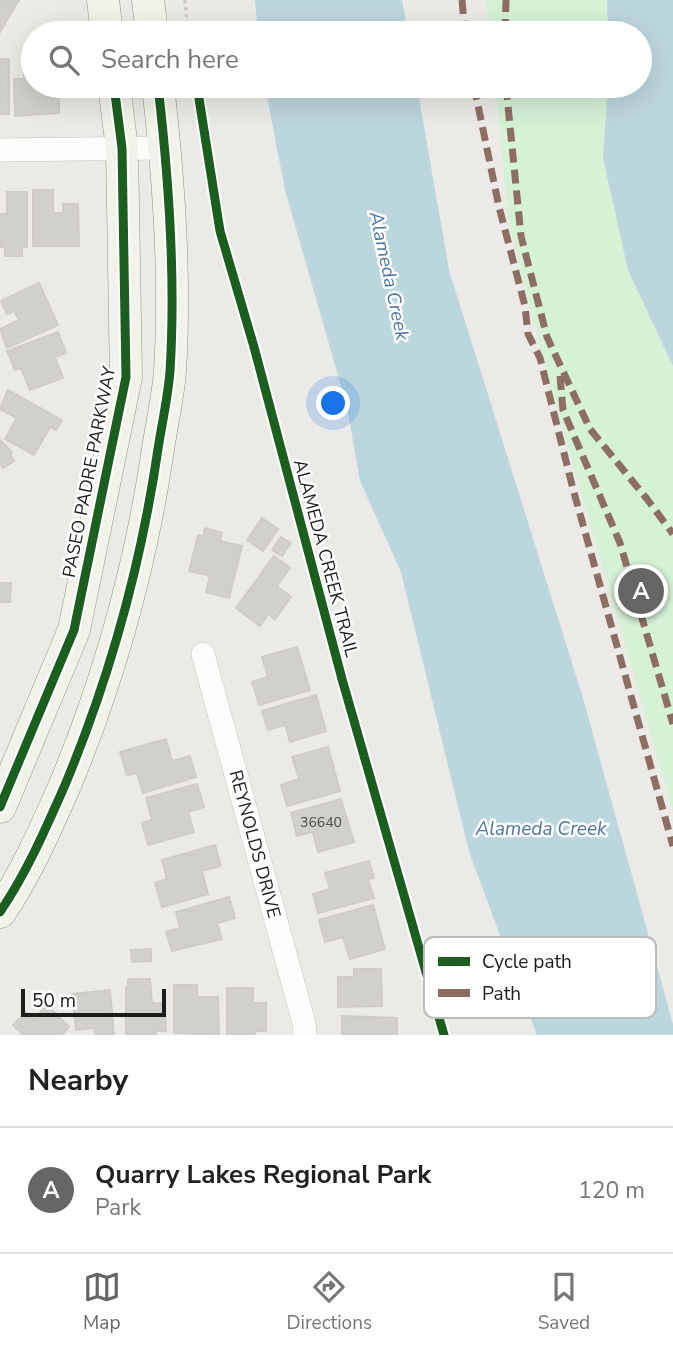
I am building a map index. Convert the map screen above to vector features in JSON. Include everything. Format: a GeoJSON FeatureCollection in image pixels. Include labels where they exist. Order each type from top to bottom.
{"type":"FeatureCollection","features":[{"type":"Feature","properties":{"kind":"main road"},"geometry":{"type":"LineString","coordinates":[[103,0],[106,21]]}},
{"type":"Feature","properties":{"kind":"main road"},"geometry":{"type":"LineString","coordinates":[[148,0],[151,21]]}},
{"type":"Feature","properties":{"kind":"main road","name":"PASEO PADRE PARKWAY"},"geometry":{"type":"LineString","coordinates":[[0,807],[74,630],[126,377],[122,148],[116,98]]}},
{"type":"Feature","properties":{"kind":"main road"},"geometry":{"type":"LineString","coordinates":[[0,912],[16,888],[53,813],[91,723],[120,632],[150,504],[170,372],[172,256],[159,98]]}},
{"type":"Feature","properties":{"kind":"street"},"geometry":{"type":"LineString","coordinates":[[0,150],[165,148]]}},
{"type":"Feature","properties":{"kind":"street","name":"REYNOLDS DRIVE"},"geometry":{"type":"LineString","coordinates":[[203,654],[306,1035]]}},
{"type":"Feature","properties":{"kind":"path"},"geometry":{"type":"LineString","coordinates":[[185,0],[187,21]]}},
{"type":"Feature","properties":{"kind":"green space"},"geometry":{"type":"Polygon","coordinates":[[[486,0],[673,0],[673,811],[546,371],[509,223],[496,98],[652,98],[652,21],[488,21],[486,0]]]}},
{"type":"Feature","properties":{"kind":"water"},"geometry":{"type":"Polygon","coordinates":[[[255,0],[402,0],[406,21],[257,21],[255,0]]]}},
{"type":"Feature","properties":{"kind":"water"},"geometry":{"type":"Polygon","coordinates":[[[607,0],[673,0],[673,366],[628,270],[603,158],[607,98],[652,98],[652,21],[608,21],[607,0]]]}},
{"type":"Feature","properties":{"kind":"water","name":"Alameda Creek"},"geometry":{"type":"Polygon","coordinates":[[[267,98],[419,98],[449,270],[583,698],[649,937],[501,937],[469,852],[401,572],[360,481],[347,407],[285,190],[267,98]]]}},
{"type":"Feature","properties":{"kind":"water","name":"Alameda Creek"},"geometry":{"type":"Polygon","coordinates":[[[656,962],[673,1024],[673,1035],[537,1035],[531,1018],[656,1018],[656,962]]]}},
{"type":"Feature","properties":{"kind":"building"},"geometry":{"type":"Polygon","coordinates":[[[0,0],[19,0],[0,32],[0,0]]]}},
{"type":"Feature","properties":{"kind":"building"},"geometry":{"type":"Polygon","coordinates":[[[0,59],[9,59],[9,114],[0,114],[0,59]]]}},
{"type":"Feature","properties":{"kind":"building"},"geometry":{"type":"Polygon","coordinates":[[[14,79],[21,79],[21,98],[59,98],[59,113],[15,116],[14,79]]]}},
{"type":"Feature","properties":{"kind":"building"},"geometry":{"type":"Polygon","coordinates":[[[33,190],[53,190],[53,213],[63,213],[63,204],[78,204],[79,246],[33,246],[33,190]]]}},
{"type":"Feature","properties":{"kind":"building"},"geometry":{"type":"Polygon","coordinates":[[[7,192],[27,192],[27,247],[22,247],[22,256],[5,256],[5,247],[0,247],[0,214],[7,214],[7,192]]]}},
{"type":"Feature","properties":{"kind":"building"},"geometry":{"type":"Polygon","coordinates":[[[39,283],[58,325],[7,348],[0,329],[19,320],[14,311],[7,314],[1,301],[39,283]]]}},
{"type":"Feature","properties":{"kind":"building"},"geometry":{"type":"Polygon","coordinates":[[[58,332],[66,353],[55,357],[63,378],[30,390],[21,368],[15,370],[7,351],[58,332]]]}},
{"type":"Feature","properties":{"kind":"building"},"geometry":{"type":"Polygon","coordinates":[[[8,390],[62,420],[56,430],[50,427],[34,455],[5,439],[17,418],[0,409],[8,390]]]}},
{"type":"Feature","properties":{"kind":"building"},"geometry":{"type":"Polygon","coordinates":[[[0,440],[12,452],[10,454],[14,461],[3,468],[0,463],[0,440]]]}},
{"type":"Feature","properties":{"kind":"building"},"geometry":{"type":"Polygon","coordinates":[[[262,518],[278,529],[263,551],[247,540],[262,518]]]}},
{"type":"Feature","properties":{"kind":"building"},"geometry":{"type":"Polygon","coordinates":[[[205,528],[222,533],[220,541],[242,546],[229,598],[206,592],[210,576],[189,571],[198,535],[203,537],[205,528]]]}},
{"type":"Feature","properties":{"kind":"building"},"geometry":{"type":"Polygon","coordinates":[[[281,537],[291,543],[282,556],[272,550],[281,537]]]}},
{"type":"Feature","properties":{"kind":"building"},"geometry":{"type":"Polygon","coordinates":[[[274,556],[290,568],[277,586],[291,597],[275,619],[268,614],[260,626],[236,608],[274,556]]]}},
{"type":"Feature","properties":{"kind":"building"},"geometry":{"type":"Polygon","coordinates":[[[0,583],[11,583],[10,602],[0,602],[0,583]]]}},
{"type":"Feature","properties":{"kind":"building"},"geometry":{"type":"Polygon","coordinates":[[[297,647],[310,690],[259,705],[252,682],[268,677],[262,657],[297,647]]]}},
{"type":"Feature","properties":{"kind":"building"},"geometry":{"type":"Polygon","coordinates":[[[316,695],[326,731],[290,742],[285,725],[268,730],[262,711],[316,695]]]}},
{"type":"Feature","properties":{"kind":"building"},"geometry":{"type":"Polygon","coordinates":[[[166,739],[172,761],[190,756],[196,777],[143,793],[137,773],[127,775],[120,752],[166,739]]]}},
{"type":"Feature","properties":{"kind":"building"},"geometry":{"type":"Polygon","coordinates":[[[328,747],[340,791],[287,806],[281,785],[299,779],[292,757],[328,747]]]}},
{"type":"Feature","properties":{"kind":"building"},"geometry":{"type":"Polygon","coordinates":[[[197,784],[204,807],[188,812],[194,832],[148,845],[142,823],[152,820],[146,798],[197,784]]]}},
{"type":"Feature","properties":{"kind":"building"},"geometry":{"type":"Polygon","coordinates":[[[341,799],[354,842],[318,852],[313,832],[297,836],[291,813],[341,799]]]}},
{"type":"Feature","properties":{"kind":"building"},"geometry":{"type":"Polygon","coordinates":[[[215,845],[221,866],[202,871],[208,894],[162,907],[155,883],[167,879],[162,860],[215,845]]]}},
{"type":"Feature","properties":{"kind":"building"},"geometry":{"type":"Polygon","coordinates":[[[369,861],[374,878],[368,879],[374,898],[318,913],[313,894],[330,889],[325,873],[369,861]]]}},
{"type":"Feature","properties":{"kind":"building"},"geometry":{"type":"Polygon","coordinates":[[[229,897],[235,918],[217,923],[222,939],[172,951],[166,932],[180,928],[176,912],[229,897]]]}},
{"type":"Feature","properties":{"kind":"building"},"geometry":{"type":"Polygon","coordinates":[[[373,905],[385,949],[350,959],[343,937],[325,942],[319,920],[373,905]]]}},
{"type":"Feature","properties":{"kind":"building"},"geometry":{"type":"Polygon","coordinates":[[[151,949],[151,961],[132,962],[131,950],[151,949]]]}},
{"type":"Feature","properties":{"kind":"building"},"geometry":{"type":"Polygon","coordinates":[[[354,969],[381,969],[382,1006],[338,1007],[338,977],[354,977],[354,969]]]}},
{"type":"Feature","properties":{"kind":"building"},"geometry":{"type":"Polygon","coordinates":[[[128,979],[150,979],[152,1003],[165,1004],[166,1031],[156,1031],[156,1035],[126,1035],[128,979]]]}},
{"type":"Feature","properties":{"kind":"building"},"geometry":{"type":"Polygon","coordinates":[[[174,985],[197,985],[197,997],[218,997],[219,1035],[174,1033],[174,985]]]}},
{"type":"Feature","properties":{"kind":"building"},"geometry":{"type":"Polygon","coordinates":[[[227,988],[253,988],[253,1003],[266,1003],[266,1031],[256,1031],[255,1035],[227,1035],[227,988]]]}},
{"type":"Feature","properties":{"kind":"building"},"geometry":{"type":"Polygon","coordinates":[[[110,990],[114,1035],[95,1035],[94,1028],[76,1030],[72,994],[110,990]]]}},
{"type":"Feature","properties":{"kind":"building"},"geometry":{"type":"Polygon","coordinates":[[[47,1005],[69,1027],[62,1035],[23,1035],[13,1025],[26,1012],[33,1020],[47,1005]]]}},
{"type":"Feature","properties":{"kind":"building"},"geometry":{"type":"Polygon","coordinates":[[[342,1016],[397,1018],[397,1035],[342,1035],[342,1016]]]}},
{"type":"Feature","properties":{"kind":"marked path"},"geometry":{"type":"LineString","coordinates":[[462,0],[464,21]]}},
{"type":"Feature","properties":{"kind":"marked path"},"geometry":{"type":"LineString","coordinates":[[505,21],[506,0]]}},
{"type":"Feature","properties":{"kind":"marked path"},"geometry":{"type":"LineString","coordinates":[[476,98],[499,207],[525,306],[528,334],[540,358],[573,489],[673,846]]}},
{"type":"Feature","properties":{"kind":"marked path"},"geometry":{"type":"LineString","coordinates":[[507,98],[521,236],[547,337],[590,429],[673,534]]}},
{"type":"Feature","properties":{"kind":"marked path"},"geometry":{"type":"LineString","coordinates":[[560,376],[563,410],[620,543],[673,724]]}},
{"type":"Feature","properties":{"kind":"cycle path"},"geometry":{"type":"LineString","coordinates":[[0,807],[74,630],[126,377],[122,148],[116,98]]}},
{"type":"Feature","properties":{"kind":"cycle path"},"geometry":{"type":"LineString","coordinates":[[0,912],[43,834],[81,744],[110,662],[143,535],[168,390],[172,335],[170,228],[159,98]]}},
{"type":"Feature","properties":{"kind":"cycle path","name":"ALAMEDA CREEK TRAIL"},"geometry":{"type":"LineString","coordinates":[[199,98],[220,231],[254,347],[342,679],[424,965]]}},
{"type":"Feature","properties":{"kind":"cycle path","name":"ALAMEDA CREEK TRAIL"},"geometry":{"type":"LineString","coordinates":[[439,1018],[444,1035]]}},
{"type":"Feature","properties":{"kind":"place","name":"Quarry Lakes Regional Park"},"geometry":{"type":"Point","coordinates":[641,591]}}]}
